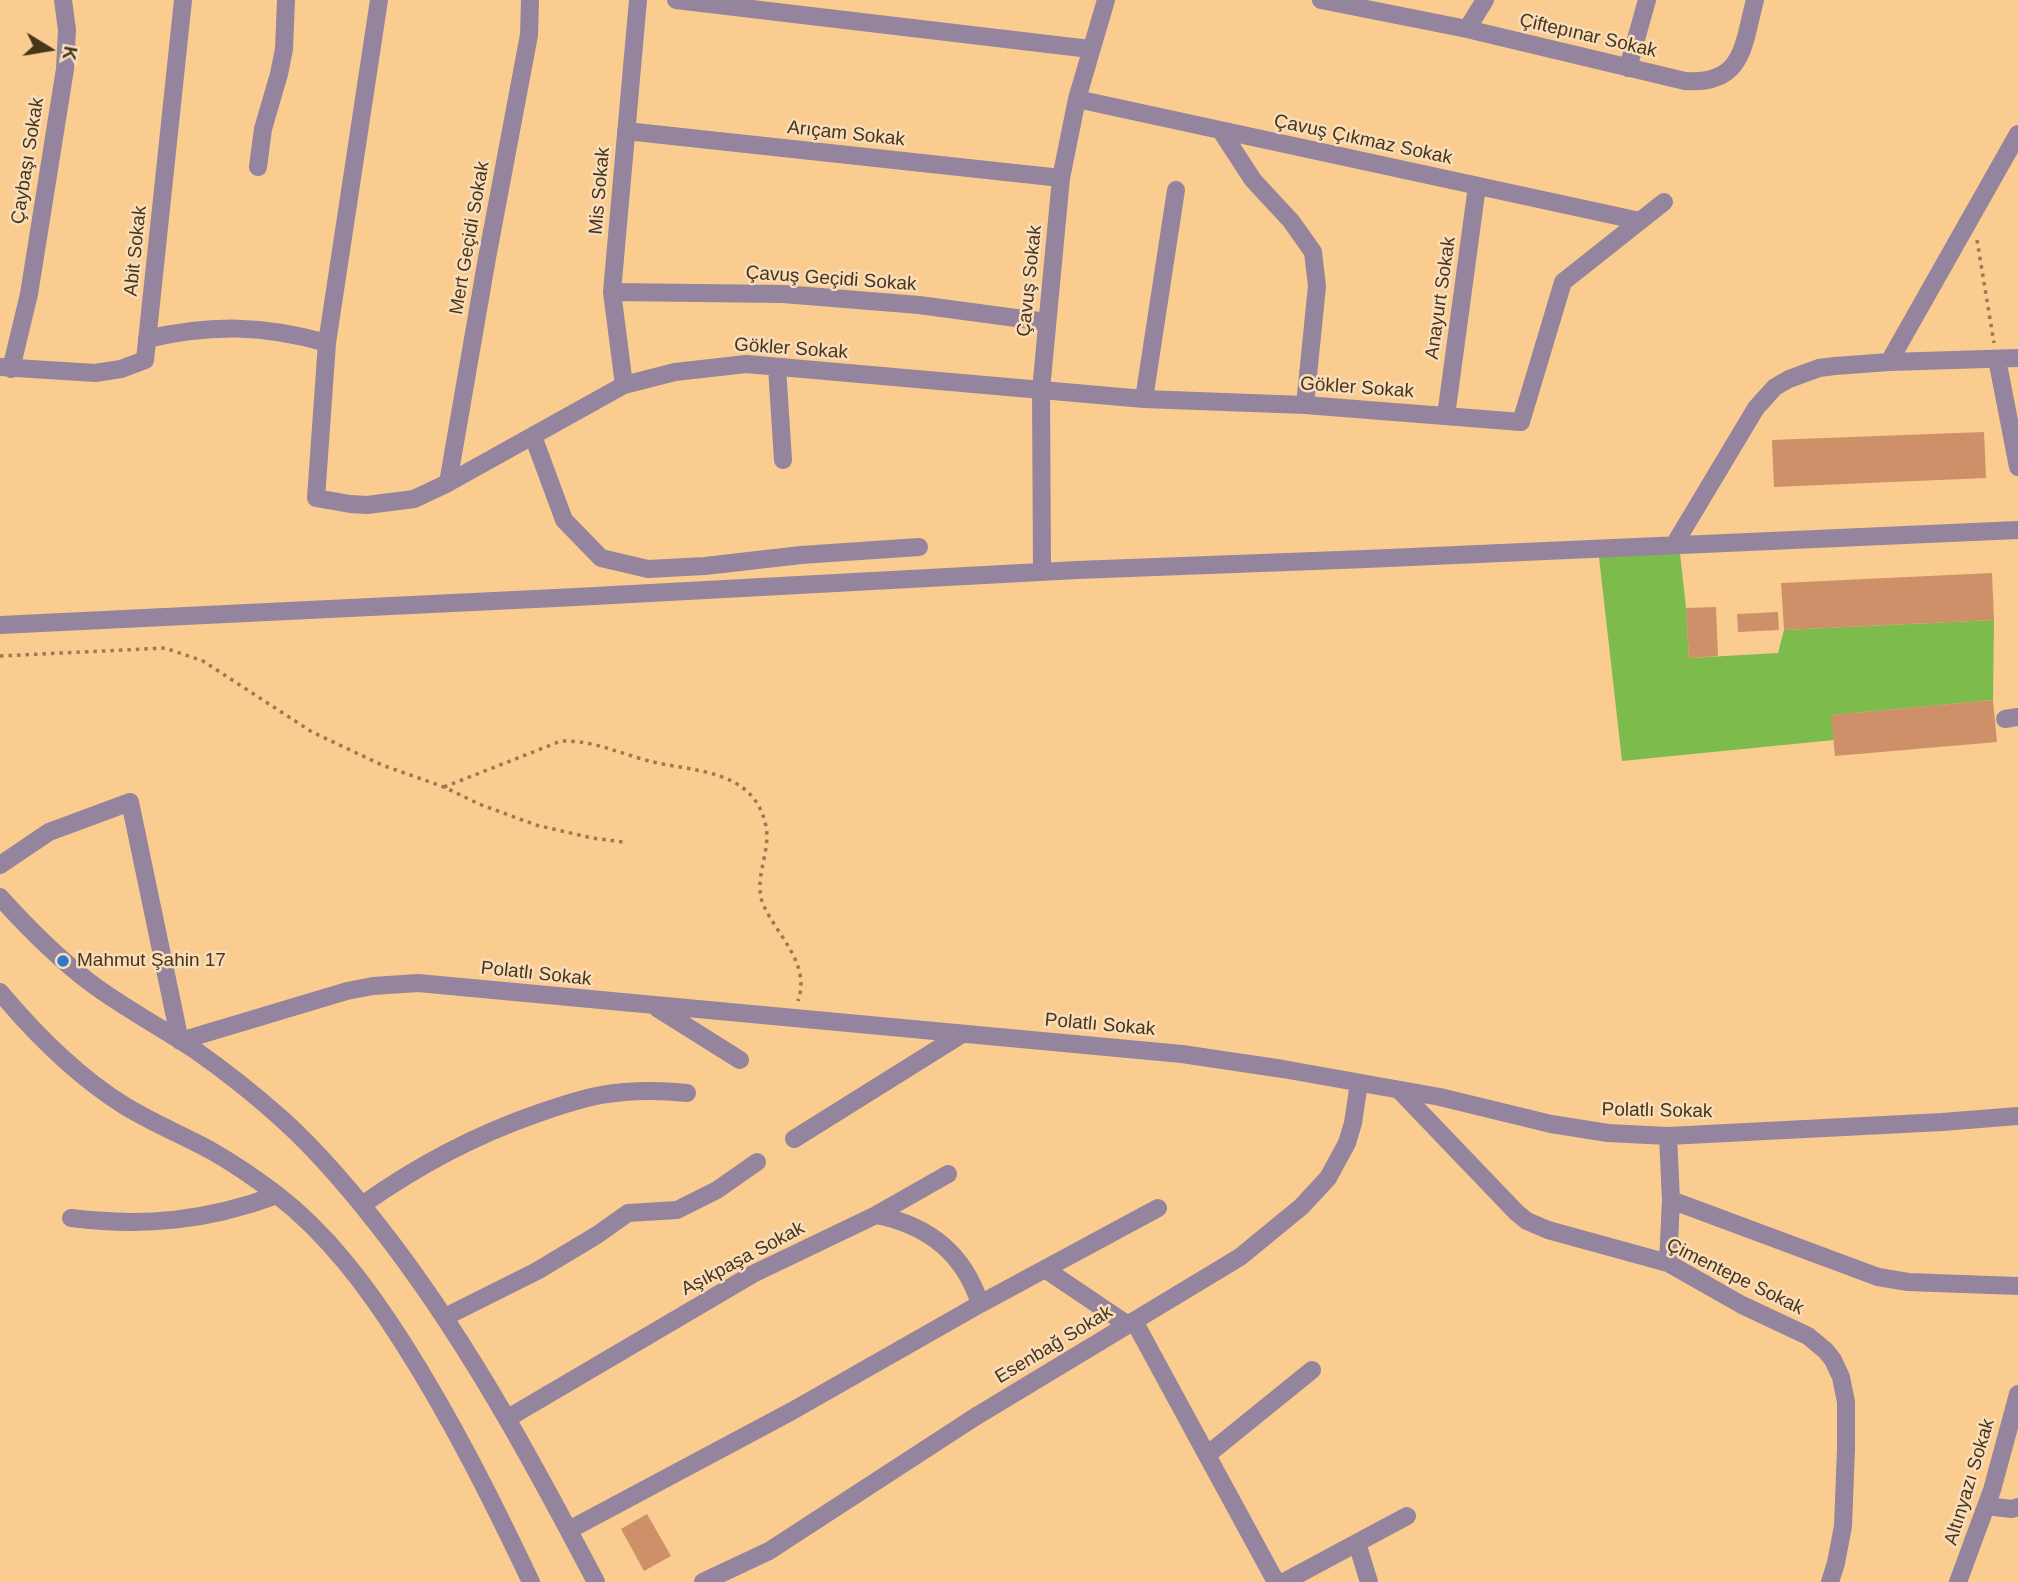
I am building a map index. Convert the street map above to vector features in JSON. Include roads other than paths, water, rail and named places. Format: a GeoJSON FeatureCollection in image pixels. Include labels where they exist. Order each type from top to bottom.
{"type":"FeatureCollection","features":[{"type":"Feature","properties":{"kind":"street","name":"Çaybaşı Sokak"},"geometry":{"type":"LineString","coordinates":[[6,368],[29,294],[65,69],[67,30],[63,0]]}},
{"type":"Feature","properties":{"kind":"street","name":"Abit Sokak"},"geometry":{"type":"LineString","coordinates":[[6,368],[95,373],[121,369],[145,360],[183,0]]}},
{"type":"Feature","properties":{"kind":"street"},"geometry":{"type":"LineString","coordinates":[[258,167],[263,129],[284,50],[286,0]]}},
{"type":"Feature","properties":{"kind":"street","name":"Gökler Sokak"},"geometry":{"type":"LineString","coordinates":[[379,0],[327,343],[316,498],[350,504],[383,504],[414,499],[448,483],[624,385],[675,372],[746,364],[1144,399],[1305,405],[1521,422],[1563,282],[1664,202]]}},
{"type":"Feature","properties":{"kind":"street","name":"Mert Geçidi Sokak"},"geometry":{"type":"LineString","coordinates":[[448,483],[529,35],[530,0]]}},
{"type":"Feature","properties":{"kind":"street","name":"Mis Sokak"},"geometry":{"type":"LineString","coordinates":[[624,385],[612,292],[638,0]]}},
{"type":"Feature","properties":{"kind":"street"},"geometry":{"type":"LineString","coordinates":[[676,0],[1090,49]]}},
{"type":"Feature","properties":{"kind":"street","name":"Çavuş Sokak"},"geometry":{"type":"LineString","coordinates":[[1042,572],[1041,390],[1061,178],[1077,99],[1104,0]]}},
{"type":"Feature","properties":{"kind":"street","name":"Çiftepınar Sokak"},"geometry":{"type":"LineString","coordinates":[[1321,0],[1467,29],[1685,81],[1707,81],[1723,75],[1739,58],[1755,0]]}},
{"type":"Feature","properties":{"kind":"street"},"geometry":{"type":"LineString","coordinates":[[1467,29],[1485,0]]}},
{"type":"Feature","properties":{"kind":"street"},"geometry":{"type":"LineString","coordinates":[[1629,68],[1647,0]]}},
{"type":"Feature","properties":{"kind":"street","name":"Çavuş Çıkmaz Sokak"},"geometry":{"type":"LineString","coordinates":[[1077,99],[1640,221]]}},
{"type":"Feature","properties":{"kind":"street","name":"Arıçam Sokak"},"geometry":{"type":"LineString","coordinates":[[626,131],[1061,178]]}},
{"type":"Feature","properties":{"kind":"street"},"geometry":{"type":"LineString","coordinates":[[1221,131],[1253,180],[1291,221],[1313,252],[1317,286],[1305,405]]}},
{"type":"Feature","properties":{"kind":"street"},"geometry":{"type":"LineString","coordinates":[[1889,362],[2018,134]]}},
{"type":"Feature","properties":{"kind":"street","name":"Anayurt Sokak"},"geometry":{"type":"LineString","coordinates":[[1446,416],[1477,186]]}},
{"type":"Feature","properties":{"kind":"street"},"geometry":{"type":"LineString","coordinates":[[1144,399],[1175,190]]}},
{"type":"Feature","properties":{"kind":"street","name":"Çavuş Geçidi Sokak"},"geometry":{"type":"LineString","coordinates":[[612,292],[796,295],[919,305],[1046,322]]}},
{"type":"Feature","properties":{"kind":"street"},"geometry":{"type":"LineString","coordinates":[[148,339],[198,329],[250,328],[302,335],[327,343]]}},
{"type":"Feature","properties":{"kind":"street"},"geometry":{"type":"LineString","coordinates":[[1674,545],[1756,408],[1775,387],[1803,372],[1819,368],[1889,362],[2018,358]]}},
{"type":"Feature","properties":{"kind":"street"},"geometry":{"type":"LineString","coordinates":[[1997,359],[2018,467]]}},
{"type":"Feature","properties":{"kind":"street"},"geometry":{"type":"LineString","coordinates":[[777,367],[783,460]]}},
{"type":"Feature","properties":{"kind":"street"},"geometry":{"type":"LineString","coordinates":[[533,436],[564,520],[601,558],[648,569],[919,547]]}},
{"type":"Feature","properties":{"kind":"street"},"geometry":{"type":"LineString","coordinates":[[0,625],[1042,572],[2018,530]]}},
{"type":"Feature","properties":{"kind":"street"},"geometry":{"type":"LineString","coordinates":[[0,865],[49,832],[130,802],[180,1041]]}},
{"type":"Feature","properties":{"kind":"street"},"geometry":{"type":"LineString","coordinates":[[0,897],[42,941],[85,979],[222,1070],[284,1121],[317,1153],[362,1205],[445,1317],[508,1418],[596,1582]]}},
{"type":"Feature","properties":{"kind":"street","name":"Polatlı Sokak"},"geometry":{"type":"LineString","coordinates":[[180,1041],[347,991],[395,984],[440,985],[1182,1054],[1283,1069],[1468,1103],[1579,1129],[1628,1135],[1668,1136],[2018,1116]]}},
{"type":"Feature","properties":{"kind":"street"},"geometry":{"type":"LineString","coordinates":[[0,992],[64,1059],[109,1095],[153,1122],[212,1151],[277,1195],[337,1252],[394,1328],[428,1382],[459,1436],[531,1582]]}},
{"type":"Feature","properties":{"kind":"street"},"geometry":{"type":"LineString","coordinates":[[654,1006],[740,1060]]}},
{"type":"Feature","properties":{"kind":"street"},"geometry":{"type":"LineString","coordinates":[[793,1139],[962,1034]]}},
{"type":"Feature","properties":{"kind":"street","name":"Esenbağ Sokak"},"geometry":{"type":"LineString","coordinates":[[703,1582],[769,1551],[975,1417],[1240,1257],[1271,1233],[1328,1178],[1347,1143],[1359,1083]]}},
{"type":"Feature","properties":{"kind":"street"},"geometry":{"type":"LineString","coordinates":[[362,1205],[424,1164],[522,1119],[599,1095],[643,1091],[687,1093]]}},
{"type":"Feature","properties":{"kind":"street","name":"Çimentepe Sokak"},"geometry":{"type":"LineString","coordinates":[[1400,1091],[1527,1221],[1548,1230],[1668,1263],[1742,1305],[1808,1336],[1826,1351],[1838,1368],[1846,1402],[1846,1481],[1841,1541],[1830,1582]]}},
{"type":"Feature","properties":{"kind":"street"},"geometry":{"type":"LineString","coordinates":[[1668,1136],[1671,1200],[1668,1263]]}},
{"type":"Feature","properties":{"kind":"street"},"geometry":{"type":"LineString","coordinates":[[445,1317],[565,1255],[628,1213],[677,1210],[717,1190],[757,1162]]}},
{"type":"Feature","properties":{"kind":"street","name":"Aşıkpaşa Sokak"},"geometry":{"type":"LineString","coordinates":[[508,1418],[753,1274],[876,1216],[948,1174]]}},
{"type":"Feature","properties":{"kind":"street"},"geometry":{"type":"LineString","coordinates":[[71,1218],[127,1223],[178,1220],[223,1213],[277,1195]]}},
{"type":"Feature","properties":{"kind":"street"},"geometry":{"type":"LineString","coordinates":[[1671,1200],[1878,1277],[1908,1282],[2018,1286]]}},
{"type":"Feature","properties":{"kind":"street"},"geometry":{"type":"LineString","coordinates":[[569,1530],[792,1411],[980,1304],[1158,1208]]}},
{"type":"Feature","properties":{"kind":"street"},"geometry":{"type":"LineString","coordinates":[[876,1216],[913,1226],[948,1249],[968,1274],[980,1304]]}},
{"type":"Feature","properties":{"kind":"street"},"geometry":{"type":"LineString","coordinates":[[1045,1269],[1131,1323],[1276,1582]]}},
{"type":"Feature","properties":{"kind":"street"},"geometry":{"type":"LineString","coordinates":[[1207,1455],[1312,1370]]}},
{"type":"Feature","properties":{"kind":"street","name":"Altınyazı Sokak"},"geometry":{"type":"LineString","coordinates":[[1958,1582],[2012,1444],[2018,1394]]}},
{"type":"Feature","properties":{"kind":"street"},"geometry":{"type":"LineString","coordinates":[[1986,1507],[2018,1507]]}},
{"type":"Feature","properties":{"kind":"street"},"geometry":{"type":"LineString","coordinates":[[1284,1582],[1407,1516]]}},
{"type":"Feature","properties":{"kind":"street"},"geometry":{"type":"LineString","coordinates":[[1357,1543],[1369,1582]]}},
{"type":"Feature","properties":{"kind":"place","name":"Mahmut Şahin 17"},"geometry":{"type":"Point","coordinates":[63,961]}}]}
